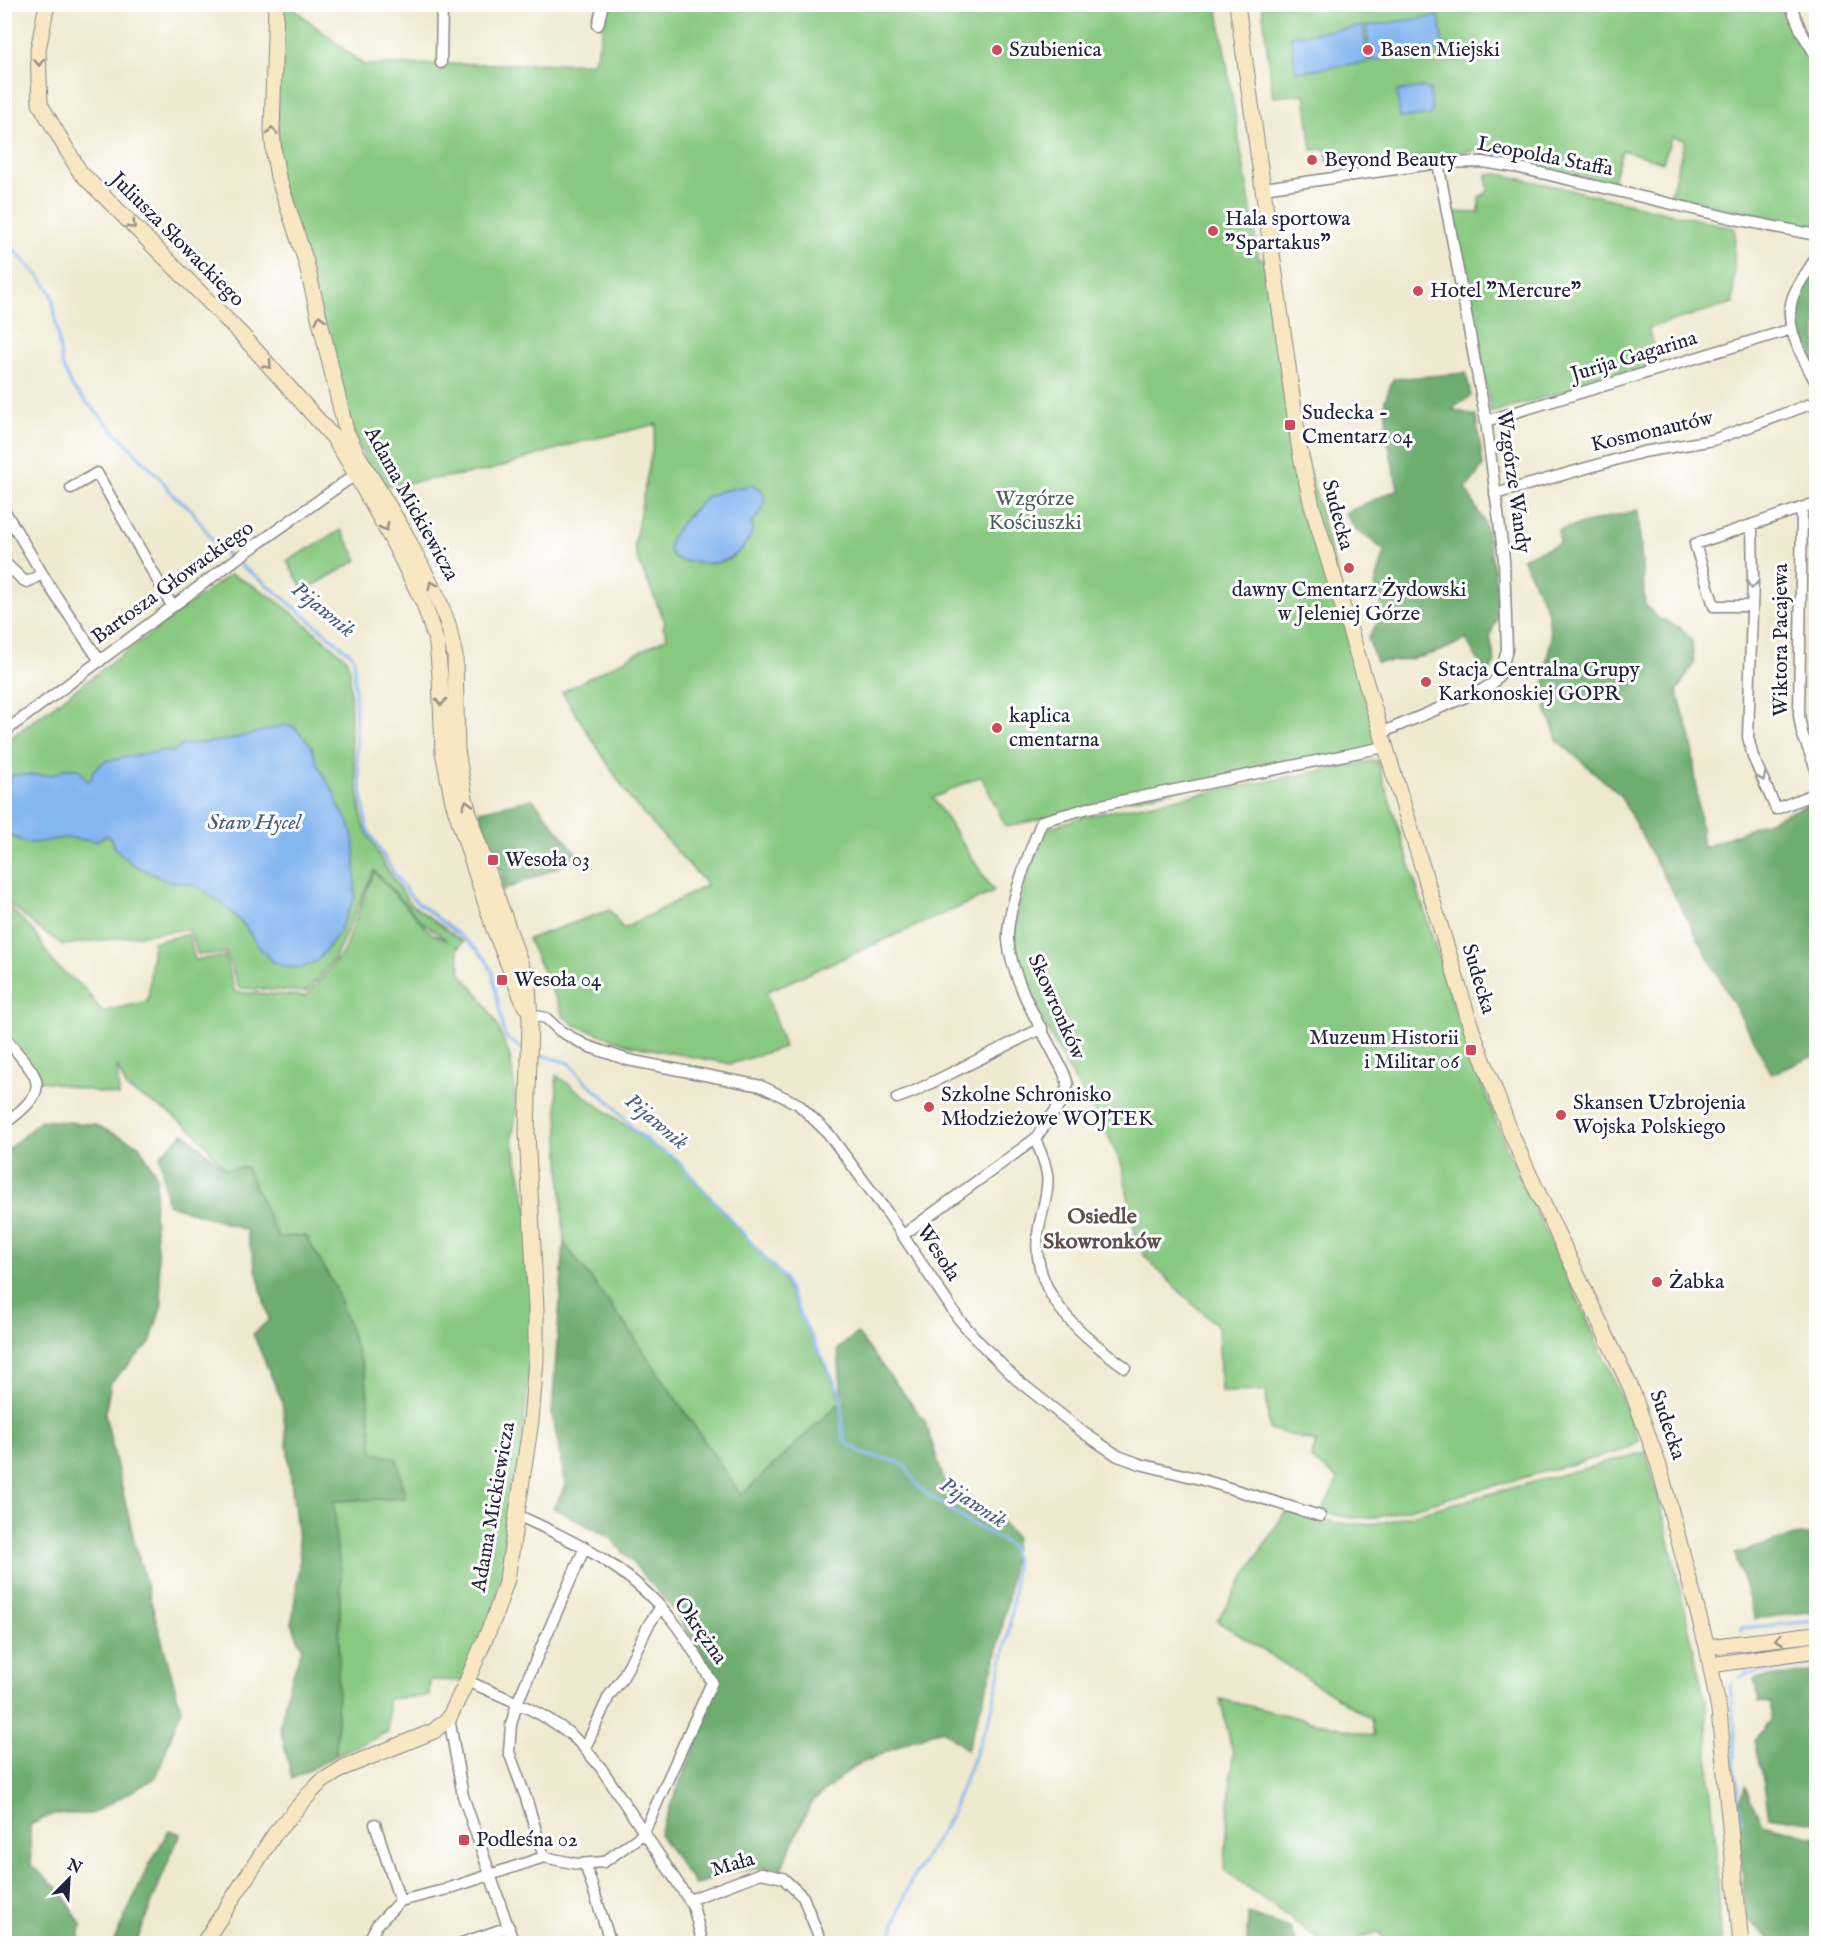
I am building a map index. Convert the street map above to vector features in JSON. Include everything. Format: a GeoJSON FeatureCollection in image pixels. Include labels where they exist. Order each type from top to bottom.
{"type":"FeatureCollection","features":[{"type":"Feature","properties":{"kind":"street","name":"Juliusza Słowackiego"},"geometry":{"type":"LineString","coordinates":[[46,4],[38,50],[40,104],[80,172],[339,434],[362,473]]}},
{"type":"Feature","properties":{"kind":"street","name":"Adama Mickiewicza"},"geometry":{"type":"LineString","coordinates":[[276,4],[273,154],[278,177],[306,262],[339,434]]}},
{"type":"Feature","properties":{"kind":"street"},"geometry":{"type":"LineString","coordinates":[[441,63],[442,4]]}},
{"type":"Feature","properties":{"kind":"street"},"geometry":{"type":"LineString","coordinates":[[598,25],[603,4]]}},
{"type":"Feature","properties":{"kind":"street","name":"Sudecka"},"geometry":{"type":"LineString","coordinates":[[1237,4],[1300,452],[1312,506],[1472,1030],[1510,1131],[1632,1388],[1667,1492],[1707,1647],[1719,1711],[1741,1944]]}},
{"type":"Feature","properties":{"kind":"street"},"geometry":{"type":"LineString","coordinates":[[1790,4],[1802,33],[1816,56]]}},
{"type":"Feature","properties":{"kind":"street","name":"Leopolda Staffa"},"geometry":{"type":"LineString","coordinates":[[1263,188],[1438,163],[1483,162],[1520,168],[1735,219],[1816,235]]}},
{"type":"Feature","properties":{"kind":"street","name":"Wzgórze Wandy"},"geometry":{"type":"LineString","coordinates":[[1382,740],[1493,683],[1500,674],[1507,650],[1504,559],[1486,421],[1438,163]]}},
{"type":"Feature","properties":{"kind":"street"},"geometry":{"type":"LineString","coordinates":[[1816,258],[1793,296],[1791,311],[1795,342],[1816,383]]}},
{"type":"Feature","properties":{"kind":"street","name":"Jurija Gagarina"},"geometry":{"type":"LineString","coordinates":[[1486,421],[1792,329]]}},
{"type":"Feature","properties":{"kind":"street","name":"Kosmonautów"},"geometry":{"type":"LineString","coordinates":[[1495,494],[1643,452],[1713,440],[1816,402]]}},
{"type":"Feature","properties":{"kind":"street"},"geometry":{"type":"LineString","coordinates":[[71,488],[97,473],[172,606]]}},
{"type":"Feature","properties":{"kind":"street","name":"Adama Mickiewicza"},"geometry":{"type":"LineString","coordinates":[[203,1944],[274,1835],[315,1788],[345,1767],[435,1731],[449,1718],[467,1681],[507,1579],[531,1421],[536,1360],[534,1254],[527,1133],[530,1020],[528,985],[473,828],[465,798],[457,750],[455,656],[448,624],[438,598],[403,530],[362,473]]}},
{"type":"Feature","properties":{"kind":"street","name":"Bartosza Głowackiego"},"geometry":{"type":"LineString","coordinates":[[4,732],[233,561],[362,473]]}},
{"type":"Feature","properties":{"kind":"street"},"geometry":{"type":"LineString","coordinates":[[1751,606],[1714,606],[1695,544],[1816,503]]}},
{"type":"Feature","properties":{"kind":"street","name":"Wiktora Pacajewa"},"geometry":{"type":"LineString","coordinates":[[1802,508],[1799,715],[1802,733],[1816,768]]}},
{"type":"Feature","properties":{"kind":"street"},"geometry":{"type":"LineString","coordinates":[[4,510],[42,574],[100,661]]}},
{"type":"Feature","properties":{"kind":"street"},"geometry":{"type":"LineString","coordinates":[[1752,526],[1749,746],[1776,809],[1816,793]]}},
{"type":"Feature","properties":{"kind":"street"},"geometry":{"type":"LineString","coordinates":[[4,562],[27,582],[42,574]]}},
{"type":"Feature","properties":{"kind":"street","name":"Skowronków"},"geometry":{"type":"LineString","coordinates":[[903,1235],[1035,1138],[1063,1100],[1068,1084],[1015,972],[1008,938],[1014,904],[1031,847],[1042,820],[1382,740]]}},
{"type":"Feature","properties":{"kind":"street","name":"Wesoła"},"geometry":{"type":"LineString","coordinates":[[530,1020],[536,1017],[546,1018],[560,1030],[587,1046],[628,1059],[761,1086],[798,1104],[828,1133],[903,1235],[958,1318],[977,1340],[1016,1379],[1083,1433],[1118,1456],[1140,1464],[1230,1488],[1320,1516]]}},
{"type":"Feature","properties":{"kind":"street"},"geometry":{"type":"LineString","coordinates":[[897,1098],[1042,1028]]}},
{"type":"Feature","properties":{"kind":"street"},"geometry":{"type":"LineString","coordinates":[[4,1036],[38,1080],[37,1093],[31,1102],[4,1124]]}},
{"type":"Feature","properties":{"kind":"street"},"geometry":{"type":"LineString","coordinates":[[1035,1138],[1047,1167],[1049,1186],[1039,1229],[1037,1252],[1048,1292],[1077,1327],[1099,1348],[1125,1367]]}},
{"type":"Feature","properties":{"kind":"street","name":"Okrężna"},"geometry":{"type":"LineString","coordinates":[[517,1515],[585,1547],[638,1584],[674,1621],[712,1682],[643,1834]]}},
{"type":"Feature","properties":{"kind":"street"},"geometry":{"type":"LineString","coordinates":[[544,1857],[526,1798],[508,1752],[511,1725],[517,1703],[585,1547]]}},
{"type":"Feature","properties":{"kind":"street"},"geometry":{"type":"LineString","coordinates":[[585,1748],[609,1696],[622,1679],[649,1624],[661,1607]]}},
{"type":"Feature","properties":{"kind":"street"},"geometry":{"type":"LineString","coordinates":[[1707,1647],[1816,1634]]}},
{"type":"Feature","properties":{"kind":"street"},"geometry":{"type":"LineString","coordinates":[[1711,1665],[1816,1650]]}},
{"type":"Feature","properties":{"kind":"street"},"geometry":{"type":"LineString","coordinates":[[467,1681],[517,1703],[548,1720],[585,1748],[601,1768],[693,1906],[701,1943]]}},
{"type":"Feature","properties":{"kind":"street"},"geometry":{"type":"LineString","coordinates":[[449,1718],[463,1796],[514,1944]]}},
{"type":"Feature","properties":{"kind":"street"},"geometry":{"type":"LineString","coordinates":[[375,1824],[400,1901]]}},
{"type":"Feature","properties":{"kind":"street"},"geometry":{"type":"LineString","coordinates":[[367,1944],[377,1925],[400,1901],[444,1890],[544,1857],[577,1864],[604,1862],[643,1834]]}},
{"type":"Feature","properties":{"kind":"street"},"geometry":{"type":"LineString","coordinates":[[585,1864],[611,1944]]}},
{"type":"Feature","properties":{"kind":"street","name":"Mała"},"geometry":{"type":"LineString","coordinates":[[689,1900],[761,1873],[783,1878],[803,1898],[822,1944]]}},
{"type":"Feature","properties":{"kind":"street"},"geometry":{"type":"LineString","coordinates":[[459,1944],[509,1927]]}},
{"type":"Feature","properties":{"kind":"green space","name":"Wzgórze Kościuszki"},"geometry":{"type":"Polygon","coordinates":[[[276,5],[289,5],[364,65],[592,63],[597,54],[608,5],[1217,5],[1259,259],[1273,256],[1297,427],[1384,747],[1006,827],[981,776],[933,798],[994,892],[766,992],[784,1047],[731,1064],[629,1045],[575,1025],[564,1017],[528,939],[610,910],[623,929],[707,885],[630,799],[562,692],[668,637],[663,628],[665,622],[638,560],[634,545],[657,424],[576,443],[487,471],[387,486],[375,482],[354,434],[278,177],[276,5]],[[753,485],[721,491],[705,498],[671,538],[673,557],[682,561],[704,564],[730,559],[742,547],[752,528],[751,524],[764,505],[762,490],[753,485]]]}},
{"type":"Feature","properties":{"kind":"green space"},"geometry":{"type":"Polygon","coordinates":[[[1262,5],[1780,5],[1816,73],[1816,227],[1670,196],[1685,140],[1671,137],[1663,162],[1622,150],[1612,184],[1481,155],[1478,150],[1328,167],[1326,149],[1312,150],[1305,94],[1273,97],[1262,5]]]}},
{"type":"Feature","properties":{"kind":"green space"},"geometry":{"type":"Polygon","coordinates":[[[1487,174],[1499,174],[1735,228],[1733,303],[1648,328],[1659,364],[1491,413],[1454,212],[1479,213],[1479,197],[1488,192],[1487,174]]]}},
{"type":"Feature","properties":{"kind":"green space"},"geometry":{"type":"Polygon","coordinates":[[[1816,254],[1816,383],[1790,317],[1804,277],[1816,254]]]}},
{"type":"Feature","properties":{"kind":"green space"},"geometry":{"type":"Polygon","coordinates":[[[1466,373],[1471,396],[1452,409],[1476,416],[1483,466],[1466,489],[1484,522],[1494,568],[1499,614],[1490,636],[1495,662],[1487,676],[1466,639],[1422,656],[1399,661],[1376,662],[1368,638],[1384,613],[1375,585],[1385,551],[1355,528],[1345,513],[1398,489],[1388,442],[1385,400],[1393,379],[1466,373]]]}},
{"type":"Feature","properties":{"kind":"green space"},"geometry":{"type":"Polygon","coordinates":[[[1638,510],[1645,605],[1658,618],[1681,628],[1692,641],[1694,663],[1677,691],[1691,739],[1703,848],[1816,801],[1816,1055],[1772,1074],[1619,794],[1558,741],[1546,709],[1545,670],[1551,639],[1547,609],[1522,558],[1560,543],[1558,530],[1638,510]]]}},
{"type":"Feature","properties":{"kind":"green space"},"geometry":{"type":"Polygon","coordinates":[[[341,530],[358,560],[304,591],[287,561],[341,530]]]}},
{"type":"Feature","properties":{"kind":"green space"},"geometry":{"type":"Polygon","coordinates":[[[230,574],[277,601],[346,658],[350,669],[351,741],[363,825],[385,866],[410,903],[463,942],[459,947],[457,946],[461,974],[480,996],[496,1022],[510,1057],[516,1117],[512,1138],[533,1232],[536,1309],[507,1579],[467,1681],[430,1680],[429,1696],[388,1699],[388,1732],[336,1756],[341,1570],[336,1543],[334,1501],[404,1498],[373,1452],[366,1377],[335,1287],[306,1236],[278,1237],[246,1168],[225,1169],[196,1133],[166,1111],[127,1089],[117,1066],[119,1096],[38,1080],[5,1036],[5,903],[34,932],[55,965],[84,988],[102,1012],[148,1001],[153,942],[188,934],[195,960],[225,956],[235,992],[306,996],[342,954],[374,872],[431,933],[448,941],[421,921],[374,870],[335,958],[306,992],[239,988],[226,953],[198,955],[189,929],[63,945],[38,928],[5,900],[5,742],[230,574]]]}},
{"type":"Feature","properties":{"kind":"green space"},"geometry":{"type":"Polygon","coordinates":[[[1377,760],[1462,1032],[1500,1132],[1586,1316],[1639,1440],[1628,1449],[1379,1517],[1351,1518],[1322,1512],[1338,1479],[1311,1459],[1316,1442],[1269,1429],[1266,1391],[1221,1392],[1218,1326],[1184,1296],[1144,1255],[1136,1238],[1122,1165],[1107,1133],[1068,1069],[1045,1025],[1020,963],[1013,936],[1019,905],[1039,840],[1048,828],[1086,816],[1377,760]]]}},
{"type":"Feature","properties":{"kind":"green space"},"geometry":{"type":"Polygon","coordinates":[[[533,799],[580,858],[502,891],[501,873],[494,849],[485,834],[479,811],[533,799]]]}},
{"type":"Feature","properties":{"kind":"green space"},"geometry":{"type":"Polygon","coordinates":[[[556,1075],[654,1146],[676,1159],[777,1269],[842,1401],[741,1496],[627,1327],[564,1243],[556,1075]]]}},
{"type":"Feature","properties":{"kind":"green space"},"geometry":{"type":"Polygon","coordinates":[[[41,1120],[93,1124],[139,1145],[157,1176],[154,1215],[162,1304],[150,1343],[111,1382],[105,1414],[135,1544],[181,1709],[156,1778],[91,1814],[53,1814],[30,1825],[31,1865],[62,1892],[81,1925],[79,1944],[4,1943],[4,1153],[41,1120]]]}},
{"type":"Feature","properties":{"kind":"green space"},"geometry":{"type":"Polygon","coordinates":[[[184,1133],[225,1169],[246,1167],[278,1237],[306,1236],[335,1287],[366,1377],[373,1452],[397,1459],[405,1498],[334,1501],[336,1543],[341,1570],[336,1756],[292,1779],[280,1727],[288,1688],[302,1648],[292,1624],[300,1557],[282,1401],[253,1334],[269,1320],[246,1230],[167,1204],[160,1155],[184,1133]]]}},
{"type":"Feature","properties":{"kind":"green space"},"geometry":{"type":"Polygon","coordinates":[[[564,1243],[627,1327],[741,1495],[842,1401],[838,1349],[857,1333],[925,1421],[944,1480],[992,1513],[1015,1536],[1008,1598],[995,1663],[967,1750],[942,1729],[853,1767],[811,1803],[782,1867],[735,1871],[695,1885],[659,1834],[711,1707],[717,1678],[674,1610],[610,1537],[553,1508],[566,1486],[552,1413],[564,1243]]]}},
{"type":"Feature","properties":{"kind":"green space"},"geometry":{"type":"Polygon","coordinates":[[[1646,1452],[1662,1510],[1706,1704],[1722,1943],[1390,1944],[1379,1932],[1339,1943],[1324,1943],[1224,1870],[1233,1753],[1220,1699],[1374,1736],[1371,1719],[1217,1621],[1285,1512],[1347,1524],[1385,1522],[1646,1452]]]}},
{"type":"Feature","properties":{"kind":"green space"},"geometry":{"type":"Polygon","coordinates":[[[1816,1534],[1816,1611],[1755,1619],[1735,1554],[1794,1536],[1816,1534]]]}},
{"type":"Feature","properties":{"kind":"green space"},"geometry":{"type":"Polygon","coordinates":[[[1816,1671],[1816,1823],[1769,1816],[1754,1742],[1771,1720],[1771,1703],[1759,1702],[1754,1679],[1816,1671]]]}},
{"type":"Feature","properties":{"kind":"green space"},"geometry":{"type":"Polygon","coordinates":[[[1745,1787],[1762,1824],[1816,1837],[1816,1943],[1774,1943],[1744,1916],[1743,1878],[1736,1815],[1745,1787]]]}},
{"type":"Feature","properties":{"kind":"green space"},"geometry":{"type":"Polygon","coordinates":[[[169,1830],[181,1834],[136,1943],[113,1943],[147,1869],[169,1830]]]}},
{"type":"Feature","properties":{"kind":"green space"},"geometry":{"type":"Polygon","coordinates":[[[1248,1914],[1290,1928],[1296,1943],[1247,1943],[1248,1914]]]}},
{"type":"Feature","properties":{"kind":"water"},"geometry":{"type":"Polygon","coordinates":[[[1439,16],[1444,51],[1371,61],[1366,26],[1439,16]]]}},
{"type":"Feature","properties":{"kind":"water"},"geometry":{"type":"Polygon","coordinates":[[[1363,26],[1368,62],[1296,72],[1291,36],[1363,26]]]}},
{"type":"Feature","properties":{"kind":"water"},"geometry":{"type":"Polygon","coordinates":[[[1424,87],[1430,91],[1432,112],[1430,115],[1400,118],[1397,91],[1424,87]]]}},
{"type":"Feature","properties":{"kind":"water"},"geometry":{"type":"Polygon","coordinates":[[[753,485],[762,490],[764,505],[751,524],[750,538],[742,549],[730,558],[716,563],[681,560],[671,554],[669,550],[671,538],[682,522],[705,498],[721,491],[753,485]]]}},
{"type":"Feature","properties":{"kind":"water","name":"Staw Hycel"},"geometry":{"type":"Polygon","coordinates":[[[285,725],[294,727],[311,745],[318,765],[349,822],[355,846],[355,897],[336,937],[317,961],[302,968],[286,967],[273,962],[258,946],[244,925],[222,903],[195,885],[164,880],[132,864],[114,847],[112,839],[107,835],[96,841],[64,838],[25,843],[5,832],[5,796],[11,775],[53,775],[64,769],[79,769],[87,781],[91,780],[93,771],[105,761],[162,751],[173,752],[182,745],[229,740],[285,725]]]}},
{"type":"Feature","properties":{"kind":"waterway","name":"Pijawnik"},"geometry":{"type":"LineString","coordinates":[[4,240],[40,277],[52,294],[62,365],[72,387],[160,478],[174,496],[191,509],[215,544],[232,559]]}},
{"type":"Feature","properties":{"kind":"waterway","name":"Pijawnik"},"geometry":{"type":"LineString","coordinates":[[237,563],[260,579],[352,655],[354,659],[357,760],[367,828],[393,872],[412,898],[472,945],[486,960],[492,971],[507,1039],[523,1049]]}},
{"type":"Feature","properties":{"kind":"waterway","name":"Pijawnik"},"geometry":{"type":"LineString","coordinates":[[541,1055],[569,1063],[584,1080],[613,1105],[633,1129],[654,1146],[676,1159],[784,1277],[842,1397],[842,1426],[845,1442],[866,1455],[896,1461],[906,1467],[920,1489],[973,1525],[1011,1547],[1015,1561],[1010,1626],[991,1714],[950,1817],[911,1881],[889,1944]]}},
{"type":"Feature","properties":{"kind":"waterway"},"geometry":{"type":"LineString","coordinates":[[1742,1631],[1742,1628],[1816,1621]]}},
{"type":"Feature","properties":{"kind":"waterway"},"geometry":{"type":"LineString","coordinates":[[1747,1674],[1816,1664]]}},
{"type":"Feature","properties":{"kind":"waterway"},"geometry":{"type":"LineString","coordinates":[[1740,1677],[1747,1674],[1747,1671]]}},
{"type":"Feature","properties":{"kind":"waterway"},"geometry":{"type":"LineString","coordinates":[[1732,1684],[1730,1686],[1735,1726],[1734,1761],[1741,1821],[1738,1822]]}},
{"type":"Feature","properties":{"kind":"place","name":"Szubienica"},"geometry":{"type":"Point","coordinates":[997,50]}},
{"type":"Feature","properties":{"kind":"place","name":"Basen Miejski"},"geometry":{"type":"Point","coordinates":[1368,50]}},
{"type":"Feature","properties":{"kind":"place","name":"Beyond Beauty"},"geometry":{"type":"Point","coordinates":[1312,160]}},
{"type":"Feature","properties":{"kind":"place","name":"Hala sportowa \"Spartakus\""},"geometry":{"type":"Point","coordinates":[1213,231]}},
{"type":"Feature","properties":{"kind":"place","name":"Hotel \"Mercure\""},"geometry":{"type":"Point","coordinates":[1418,291]}},
{"type":"Feature","properties":{"kind":"place","name":"Sudecka - Cmentarz 04"},"geometry":{"type":"Point","coordinates":[1290,425]}},
{"type":"Feature","properties":{"kind":"place","name":"dawny Cmentarz Żydowski w Jeleniej Górze"},"geometry":{"type":"Point","coordinates":[1349,568]}},
{"type":"Feature","properties":{"kind":"place","name":"Stacja Centralna Grupy Karkonoskiej GOPR"},"geometry":{"type":"Point","coordinates":[1426,682]}},
{"type":"Feature","properties":{"kind":"place","name":"kaplica cmentarna"},"geometry":{"type":"Point","coordinates":[997,728]}},
{"type":"Feature","properties":{"kind":"place","name":"Wesoła 03"},"geometry":{"type":"Point","coordinates":[493,860]}},
{"type":"Feature","properties":{"kind":"place","name":"Wesoła 04"},"geometry":{"type":"Point","coordinates":[502,980]}},
{"type":"Feature","properties":{"kind":"place","name":"Muzeum Historii i Militar 06"},"geometry":{"type":"Point","coordinates":[1471,1050]}},
{"type":"Feature","properties":{"kind":"place","name":"Szkolne Schronisko Młodzieżowe WOJTEK"},"geometry":{"type":"Point","coordinates":[929,1107]}},
{"type":"Feature","properties":{"kind":"place","name":"Skansen Uzbrojenia Wojska Polskiego"},"geometry":{"type":"Point","coordinates":[1561,1115]}},
{"type":"Feature","properties":{"kind":"place","name":"Żabka"},"geometry":{"type":"Point","coordinates":[1657,1282]}},
{"type":"Feature","properties":{"kind":"place","name":"Podleśna 02"},"geometry":{"type":"Point","coordinates":[464,1840]}},
{"type":"Feature","properties":{"kind":"district","name":"Osiedle Skowronków"},"geometry":{"type":"Point","coordinates":[1102,1230]}}]}
